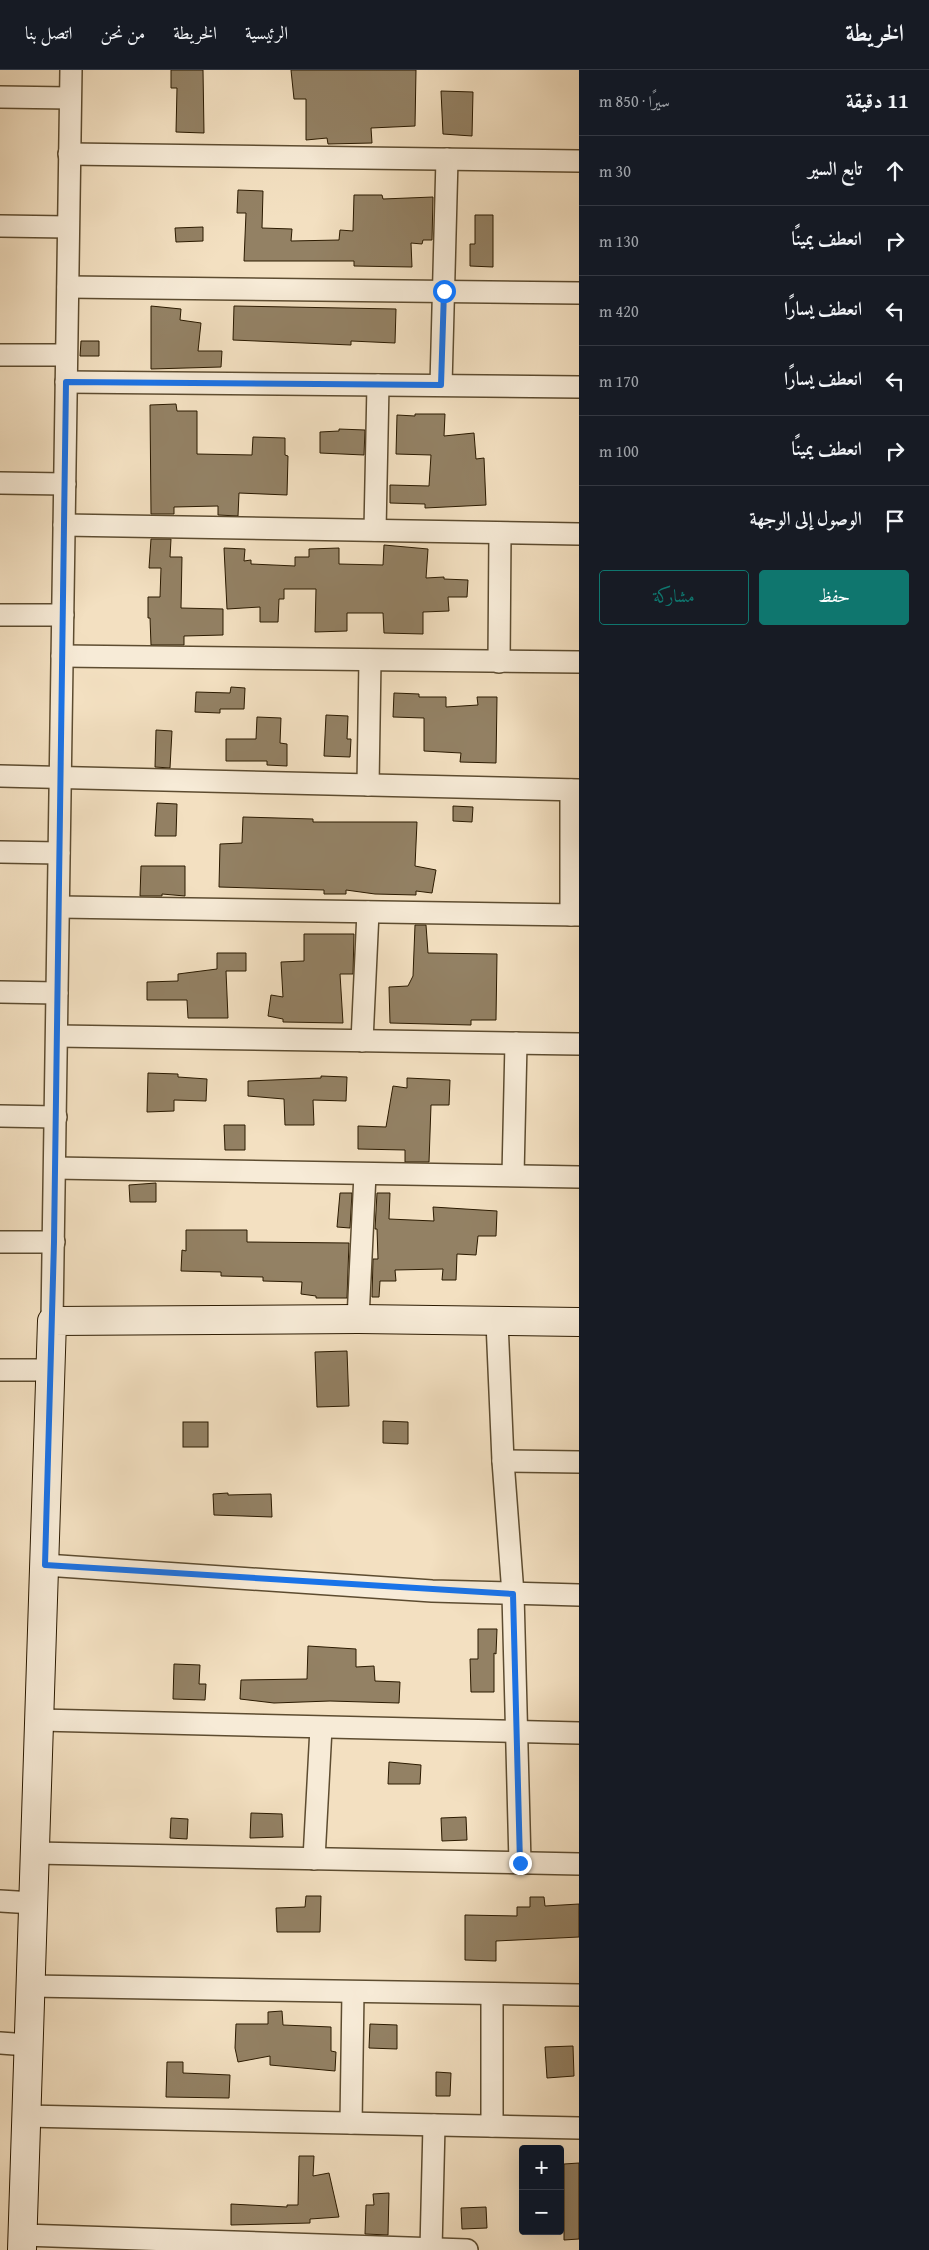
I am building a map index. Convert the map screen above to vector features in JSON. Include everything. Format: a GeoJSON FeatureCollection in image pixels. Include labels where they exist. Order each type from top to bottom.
{"type":"FeatureCollection","features":[{"type":"Feature","properties":{"kind":"street"},"geometry":{"type":"LineString","coordinates":[[71,70],[54,1242],[23,2243],[466,2250]]}},
{"type":"Feature","properties":{"kind":"street"},"geometry":{"type":"LineString","coordinates":[[0,97],[70,98]]}},
{"type":"Feature","properties":{"kind":"street"},"geometry":{"type":"LineString","coordinates":[[69,154],[579,161]]}},
{"type":"Feature","properties":{"kind":"street"},"geometry":{"type":"LineString","coordinates":[[441,385],[447,159]]}},
{"type":"Feature","properties":{"kind":"street"},"geometry":{"type":"LineString","coordinates":[[0,226],[68,227]]}},
{"type":"Feature","properties":{"kind":"street"},"geometry":{"type":"LineString","coordinates":[[68,287],[579,293]]}},
{"type":"Feature","properties":{"kind":"street"},"geometry":{"type":"LineString","coordinates":[[0,355],[66,356]]}},
{"type":"Feature","properties":{"kind":"street"},"geometry":{"type":"LineString","coordinates":[[66,382],[579,387]]}},
{"type":"Feature","properties":{"kind":"street"},"geometry":{"type":"LineString","coordinates":[[374,530],[378,385]]}},
{"type":"Feature","properties":{"kind":"street"},"geometry":{"type":"LineString","coordinates":[[0,483],[64,484]]}},
{"type":"Feature","properties":{"kind":"street"},"geometry":{"type":"LineString","coordinates":[[64,525],[579,534]]}},
{"type":"Feature","properties":{"kind":"street"},"geometry":{"type":"LineString","coordinates":[[499,662],[500,533]]}},
{"type":"Feature","properties":{"kind":"street"},"geometry":{"type":"LineString","coordinates":[[0,614],[63,615]]}},
{"type":"Feature","properties":{"kind":"street"},"geometry":{"type":"LineString","coordinates":[[62,656],[579,662]]}},
{"type":"Feature","properties":{"kind":"street"},"geometry":{"type":"LineString","coordinates":[[368,785],[370,660]]}},
{"type":"Feature","properties":{"kind":"street"},"geometry":{"type":"LineString","coordinates":[[0,776],[575,790],[575,915],[58,907]]}},
{"type":"Feature","properties":{"kind":"street"},"geometry":{"type":"LineString","coordinates":[[0,852],[59,853]]}},
{"type":"Feature","properties":{"kind":"street"},"geometry":{"type":"LineString","coordinates":[[362,1041],[368,912]]}},
{"type":"Feature","properties":{"kind":"street"},"geometry":{"type":"LineString","coordinates":[[0,992],[57,993]]}},
{"type":"Feature","properties":{"kind":"street"},"geometry":{"type":"LineString","coordinates":[[57,1036],[579,1044]]}},
{"type":"Feature","properties":{"kind":"street"},"geometry":{"type":"LineString","coordinates":[[513,1175],[516,1044]]}},
{"type":"Feature","properties":{"kind":"street"},"geometry":{"type":"LineString","coordinates":[[0,1116],[56,1117]]}},
{"type":"Feature","properties":{"kind":"street"},"geometry":{"type":"LineString","coordinates":[[55,1168],[579,1177]]}},
{"type":"Feature","properties":{"kind":"street"},"geometry":{"type":"LineString","coordinates":[[358,1319],[365,1174]]}},
{"type":"Feature","properties":{"kind":"street"},"geometry":{"type":"LineString","coordinates":[[0,1242],[54,1242]]}},
{"type":"Feature","properties":{"kind":"street"},"geometry":{"type":"LineString","coordinates":[[52,1321],[358,1319],[579,1322]]}},
{"type":"Feature","properties":{"kind":"street"},"geometry":{"type":"LineString","coordinates":[[497,1322],[503,1461],[513,1594],[520,1863]]}},
{"type":"Feature","properties":{"kind":"street"},"geometry":{"type":"LineString","coordinates":[[0,1370],[50,1370]]}},
{"type":"Feature","properties":{"kind":"street"},"geometry":{"type":"LineString","coordinates":[[503,1461],[579,1462]]}},
{"type":"Feature","properties":{"kind":"street"},"geometry":{"type":"LineString","coordinates":[[45,1565],[513,1594],[579,1595]]}},
{"type":"Feature","properties":{"kind":"street"},"geometry":{"type":"LineString","coordinates":[[40,1720],[516,1733],[579,1733]]}},
{"type":"Feature","properties":{"kind":"street"},"geometry":{"type":"LineString","coordinates":[[314,1859],[321,1728]]}},
{"type":"Feature","properties":{"kind":"street"},"geometry":{"type":"LineString","coordinates":[[35,1853],[579,1864]]}},
{"type":"Feature","properties":{"kind":"street"},"geometry":{"type":"LineString","coordinates":[[0,1901],[33,1903]]}},
{"type":"Feature","properties":{"kind":"street"},"geometry":{"type":"LineString","coordinates":[[31,1986],[579,1995]]}},
{"type":"Feature","properties":{"kind":"street"},"geometry":{"type":"LineString","coordinates":[[351,2123],[353,1992]]}},
{"type":"Feature","properties":{"kind":"street"},"geometry":{"type":"LineString","coordinates":[[492,1994],[492,2126]]}},
{"type":"Feature","properties":{"kind":"street"},"geometry":{"type":"LineString","coordinates":[[0,2044],[28,2045]]}},
{"type":"Feature","properties":{"kind":"street"},"geometry":{"type":"LineString","coordinates":[[26,2116],[579,2128]]}},
{"type":"Feature","properties":{"kind":"street"},"geometry":{"type":"LineString","coordinates":[[431,2249],[434,2125]]}},
{"type":"Feature","properties":{"kind":"building"},"geometry":{"type":"Polygon","coordinates":[[[171,70],[203,70],[204,133],[176,132],[177,88],[171,88],[171,70]]]}},
{"type":"Feature","properties":{"kind":"building"},"geometry":{"type":"Polygon","coordinates":[[[291,70],[416,70],[415,126],[371,128],[372,143],[328,144],[327,138],[306,140],[306,99],[294,99],[291,70]]]}},
{"type":"Feature","properties":{"kind":"building"},"geometry":{"type":"Polygon","coordinates":[[[441,91],[473,92],[472,136],[443,134],[441,91]]]}},
{"type":"Feature","properties":{"kind":"building"},"geometry":{"type":"Polygon","coordinates":[[[238,190],[263,191],[262,228],[292,229],[291,241],[339,240],[340,230],[353,231],[354,195],[382,195],[383,199],[433,197],[432,240],[423,240],[422,244],[411,243],[412,267],[354,266],[354,261],[244,261],[246,213],[237,213],[238,190]]]}},
{"type":"Feature","properties":{"kind":"building"},"geometry":{"type":"Polygon","coordinates":[[[475,215],[493,215],[493,267],[470,266],[470,244],[475,244],[475,215]]]}},
{"type":"Feature","properties":{"kind":"building"},"geometry":{"type":"Polygon","coordinates":[[[203,227],[203,241],[176,242],[175,228],[203,227]]]}},
{"type":"Feature","properties":{"kind":"building"},"geometry":{"type":"Polygon","coordinates":[[[151,306],[181,309],[180,320],[201,323],[198,351],[222,351],[221,367],[151,369],[151,306]]]}},
{"type":"Feature","properties":{"kind":"building"},"geometry":{"type":"Polygon","coordinates":[[[234,306],[396,309],[395,343],[351,341],[351,345],[233,340],[234,306]]]}},
{"type":"Feature","properties":{"kind":"building"},"geometry":{"type":"Polygon","coordinates":[[[81,341],[99,341],[99,356],[80,356],[81,341]]]}},
{"type":"Feature","properties":{"kind":"building"},"geometry":{"type":"Polygon","coordinates":[[[176,404],[177,411],[197,411],[197,454],[252,455],[253,437],[285,438],[285,455],[288,456],[287,495],[239,493],[238,516],[218,515],[218,506],[174,507],[174,514],[151,514],[150,405],[176,404]]]}},
{"type":"Feature","properties":{"kind":"building"},"geometry":{"type":"Polygon","coordinates":[[[415,414],[445,414],[444,436],[474,433],[476,459],[484,458],[486,505],[425,508],[425,504],[390,503],[390,485],[429,486],[431,455],[396,454],[397,415],[415,416],[415,414]]]}},
{"type":"Feature","properties":{"kind":"building"},"geometry":{"type":"Polygon","coordinates":[[[339,429],[365,430],[364,455],[320,453],[320,432],[339,431],[339,429]]]}},
{"type":"Feature","properties":{"kind":"building"},"geometry":{"type":"Polygon","coordinates":[[[151,539],[171,539],[170,557],[182,557],[181,608],[223,609],[223,635],[184,636],[184,645],[151,645],[148,597],[160,597],[161,568],[149,568],[151,539]]]}},
{"type":"Feature","properties":{"kind":"building"},"geometry":{"type":"Polygon","coordinates":[[[384,545],[428,549],[426,578],[444,577],[444,579],[468,580],[467,597],[448,597],[449,611],[423,612],[423,634],[384,633],[383,613],[347,613],[347,631],[315,632],[316,589],[284,589],[284,599],[279,599],[278,622],[260,622],[260,607],[227,609],[224,548],[245,549],[244,561],[251,560],[251,564],[295,566],[295,557],[309,557],[309,549],[339,548],[339,564],[383,565],[384,545]]]}},
{"type":"Feature","properties":{"kind":"building"},"geometry":{"type":"Polygon","coordinates":[[[231,687],[245,688],[244,709],[220,709],[220,713],[195,712],[196,692],[230,693],[231,687]]]}},
{"type":"Feature","properties":{"kind":"building"},"geometry":{"type":"Polygon","coordinates":[[[394,693],[419,694],[419,697],[446,697],[446,707],[478,705],[477,697],[497,697],[496,763],[460,762],[461,753],[424,751],[424,718],[393,717],[394,693]]]}},
{"type":"Feature","properties":{"kind":"building"},"geometry":{"type":"Polygon","coordinates":[[[326,715],[348,716],[347,739],[351,739],[350,757],[324,756],[326,715]]]}},
{"type":"Feature","properties":{"kind":"building"},"geometry":{"type":"Polygon","coordinates":[[[257,717],[281,718],[280,743],[287,744],[287,766],[267,765],[267,761],[226,761],[226,739],[256,739],[257,717]]]}},
{"type":"Feature","properties":{"kind":"building"},"geometry":{"type":"Polygon","coordinates":[[[156,730],[172,731],[170,768],[155,767],[156,730]]]}},
{"type":"Feature","properties":{"kind":"building"},"geometry":{"type":"Polygon","coordinates":[[[157,803],[177,804],[176,836],[155,836],[157,803]]]}},
{"type":"Feature","properties":{"kind":"building"},"geometry":{"type":"Polygon","coordinates":[[[453,806],[473,807],[472,822],[453,821],[453,806]]]}},
{"type":"Feature","properties":{"kind":"building"},"geometry":{"type":"Polygon","coordinates":[[[243,817],[313,819],[313,822],[417,822],[415,866],[436,870],[432,893],[416,891],[416,895],[375,894],[346,890],[346,894],[324,894],[324,890],[219,887],[220,844],[242,843],[243,817]]]}},
{"type":"Feature","properties":{"kind":"building"},"geometry":{"type":"Polygon","coordinates":[[[141,866],[185,866],[185,896],[162,894],[162,896],[140,896],[141,866]]]}},
{"type":"Feature","properties":{"kind":"building"},"geometry":{"type":"Polygon","coordinates":[[[415,925],[426,925],[428,953],[497,954],[496,1020],[471,1020],[471,1025],[390,1023],[389,987],[408,986],[413,976],[415,925]]]}},
{"type":"Feature","properties":{"kind":"building"},"geometry":{"type":"Polygon","coordinates":[[[304,934],[354,934],[353,974],[340,974],[343,1023],[283,1022],[283,1019],[268,1016],[271,995],[283,997],[281,962],[304,961],[304,934]]]}},
{"type":"Feature","properties":{"kind":"building"},"geometry":{"type":"Polygon","coordinates":[[[217,953],[246,953],[246,971],[226,971],[228,1018],[188,1018],[187,1000],[147,1000],[147,982],[178,981],[178,974],[217,969],[217,953]]]}},
{"type":"Feature","properties":{"kind":"building"},"geometry":{"type":"Polygon","coordinates":[[[148,1073],[178,1074],[178,1077],[207,1079],[206,1101],[174,1100],[174,1111],[147,1112],[148,1073]]]}},
{"type":"Feature","properties":{"kind":"building"},"geometry":{"type":"Polygon","coordinates":[[[321,1076],[347,1077],[346,1101],[313,1100],[314,1125],[285,1125],[284,1099],[248,1096],[248,1081],[321,1078],[321,1076]]]}},
{"type":"Feature","properties":{"kind":"building"},"geometry":{"type":"Polygon","coordinates":[[[407,1078],[450,1080],[449,1105],[431,1105],[429,1162],[405,1162],[405,1150],[358,1149],[358,1126],[386,1127],[393,1086],[407,1088],[407,1078]]]}},
{"type":"Feature","properties":{"kind":"building"},"geometry":{"type":"Polygon","coordinates":[[[224,1125],[245,1125],[245,1150],[225,1150],[224,1125]]]}},
{"type":"Feature","properties":{"kind":"building"},"geometry":{"type":"Polygon","coordinates":[[[156,1183],[156,1202],[130,1202],[129,1185],[156,1183]]]}},
{"type":"Feature","properties":{"kind":"building"},"geometry":{"type":"Polygon","coordinates":[[[340,1193],[352,1193],[350,1228],[337,1227],[340,1193]]]}},
{"type":"Feature","properties":{"kind":"building"},"geometry":{"type":"Polygon","coordinates":[[[377,1193],[390,1193],[389,1219],[434,1221],[433,1207],[497,1211],[496,1236],[478,1236],[476,1255],[457,1254],[456,1280],[442,1280],[443,1269],[395,1270],[396,1281],[380,1281],[379,1297],[372,1297],[373,1259],[378,1259],[377,1229],[375,1229],[377,1193]]]}},
{"type":"Feature","properties":{"kind":"building"},"geometry":{"type":"Polygon","coordinates":[[[186,1230],[247,1230],[247,1242],[349,1243],[347,1298],[316,1298],[316,1296],[301,1294],[302,1282],[263,1281],[263,1277],[221,1276],[221,1272],[181,1271],[182,1250],[186,1251],[186,1230]]]}},
{"type":"Feature","properties":{"kind":"building"},"geometry":{"type":"Polygon","coordinates":[[[347,1351],[349,1406],[317,1407],[315,1352],[347,1351]]]}},
{"type":"Feature","properties":{"kind":"building"},"geometry":{"type":"Polygon","coordinates":[[[383,1421],[408,1422],[408,1444],[383,1443],[383,1421]]]}},
{"type":"Feature","properties":{"kind":"building"},"geometry":{"type":"Polygon","coordinates":[[[183,1422],[208,1422],[208,1447],[183,1447],[183,1422]]]}},
{"type":"Feature","properties":{"kind":"building"},"geometry":{"type":"Polygon","coordinates":[[[228,1493],[228,1495],[271,1494],[272,1517],[214,1515],[213,1494],[228,1493]]]}},
{"type":"Feature","properties":{"kind":"building"},"geometry":{"type":"Polygon","coordinates":[[[478,1629],[497,1629],[496,1654],[494,1653],[494,1692],[471,1692],[470,1659],[478,1659],[478,1629]]]}},
{"type":"Feature","properties":{"kind":"building"},"geometry":{"type":"Polygon","coordinates":[[[308,1646],[356,1649],[356,1667],[374,1666],[375,1681],[400,1682],[399,1703],[330,1701],[274,1703],[240,1699],[241,1680],[307,1679],[308,1646]]]}},
{"type":"Feature","properties":{"kind":"building"},"geometry":{"type":"Polygon","coordinates":[[[174,1664],[200,1665],[199,1684],[206,1684],[205,1700],[173,1699],[174,1664]]]}},
{"type":"Feature","properties":{"kind":"building"},"geometry":{"type":"Polygon","coordinates":[[[389,1762],[421,1765],[420,1784],[388,1784],[389,1762]]]}},
{"type":"Feature","properties":{"kind":"building"},"geometry":{"type":"Polygon","coordinates":[[[251,1813],[282,1814],[283,1837],[250,1838],[251,1813]]]}},
{"type":"Feature","properties":{"kind":"building"},"geometry":{"type":"Polygon","coordinates":[[[466,1817],[467,1840],[442,1841],[441,1818],[466,1817]]]}},
{"type":"Feature","properties":{"kind":"building"},"geometry":{"type":"Polygon","coordinates":[[[171,1818],[188,1819],[187,1839],[170,1838],[171,1818]]]}},
{"type":"Feature","properties":{"kind":"building"},"geometry":{"type":"Polygon","coordinates":[[[306,1896],[321,1896],[320,1932],[277,1932],[276,1908],[305,1907],[306,1896]]]}},
{"type":"Feature","properties":{"kind":"building"},"geometry":{"type":"Polygon","coordinates":[[[530,1897],[544,1897],[545,1906],[579,1904],[579,1937],[496,1941],[496,1961],[465,1960],[465,1915],[517,1916],[517,1907],[530,1907],[530,1897]]]}},
{"type":"Feature","properties":{"kind":"building"},"geometry":{"type":"Polygon","coordinates":[[[282,2011],[283,2025],[331,2027],[331,2051],[336,2052],[335,2071],[270,2065],[270,2056],[238,2062],[235,2048],[236,2024],[268,2024],[268,2012],[282,2011]]]}},
{"type":"Feature","properties":{"kind":"building"},"geometry":{"type":"Polygon","coordinates":[[[370,2024],[397,2025],[397,2049],[369,2048],[370,2024]]]}},
{"type":"Feature","properties":{"kind":"building"},"geometry":{"type":"Polygon","coordinates":[[[573,2046],[574,2076],[547,2078],[545,2047],[573,2046]]]}},
{"type":"Feature","properties":{"kind":"building"},"geometry":{"type":"Polygon","coordinates":[[[167,2062],[183,2062],[183,2073],[230,2075],[229,2098],[166,2097],[167,2062]]]}},
{"type":"Feature","properties":{"kind":"building"},"geometry":{"type":"Polygon","coordinates":[[[436,2072],[451,2073],[450,2096],[436,2096],[436,2072]]]}},
{"type":"Feature","properties":{"kind":"building"},"geometry":{"type":"Polygon","coordinates":[[[299,2156],[314,2156],[313,2176],[329,2173],[339,2217],[310,2219],[310,2223],[231,2225],[231,2204],[287,2207],[287,2205],[298,2205],[299,2156]]]}},
{"type":"Feature","properties":{"kind":"building"},"geometry":{"type":"Polygon","coordinates":[[[579,2163],[579,2239],[564,2240],[564,2164],[579,2163]]]}},
{"type":"Feature","properties":{"kind":"building"},"geometry":{"type":"Polygon","coordinates":[[[389,2193],[388,2235],[365,2234],[366,2205],[374,2205],[373,2194],[389,2193]]]}},
{"type":"Feature","properties":{"kind":"building"},"geometry":{"type":"Polygon","coordinates":[[[486,2207],[487,2228],[462,2229],[461,2208],[486,2207]]]}},
{"type":"Feature","properties":{"kind":"route"},"geometry":{"type":"LineString","coordinates":[[444,291],[441,385],[66,382],[54,1242],[45,1565],[513,1594],[520,1863]]}}]}
